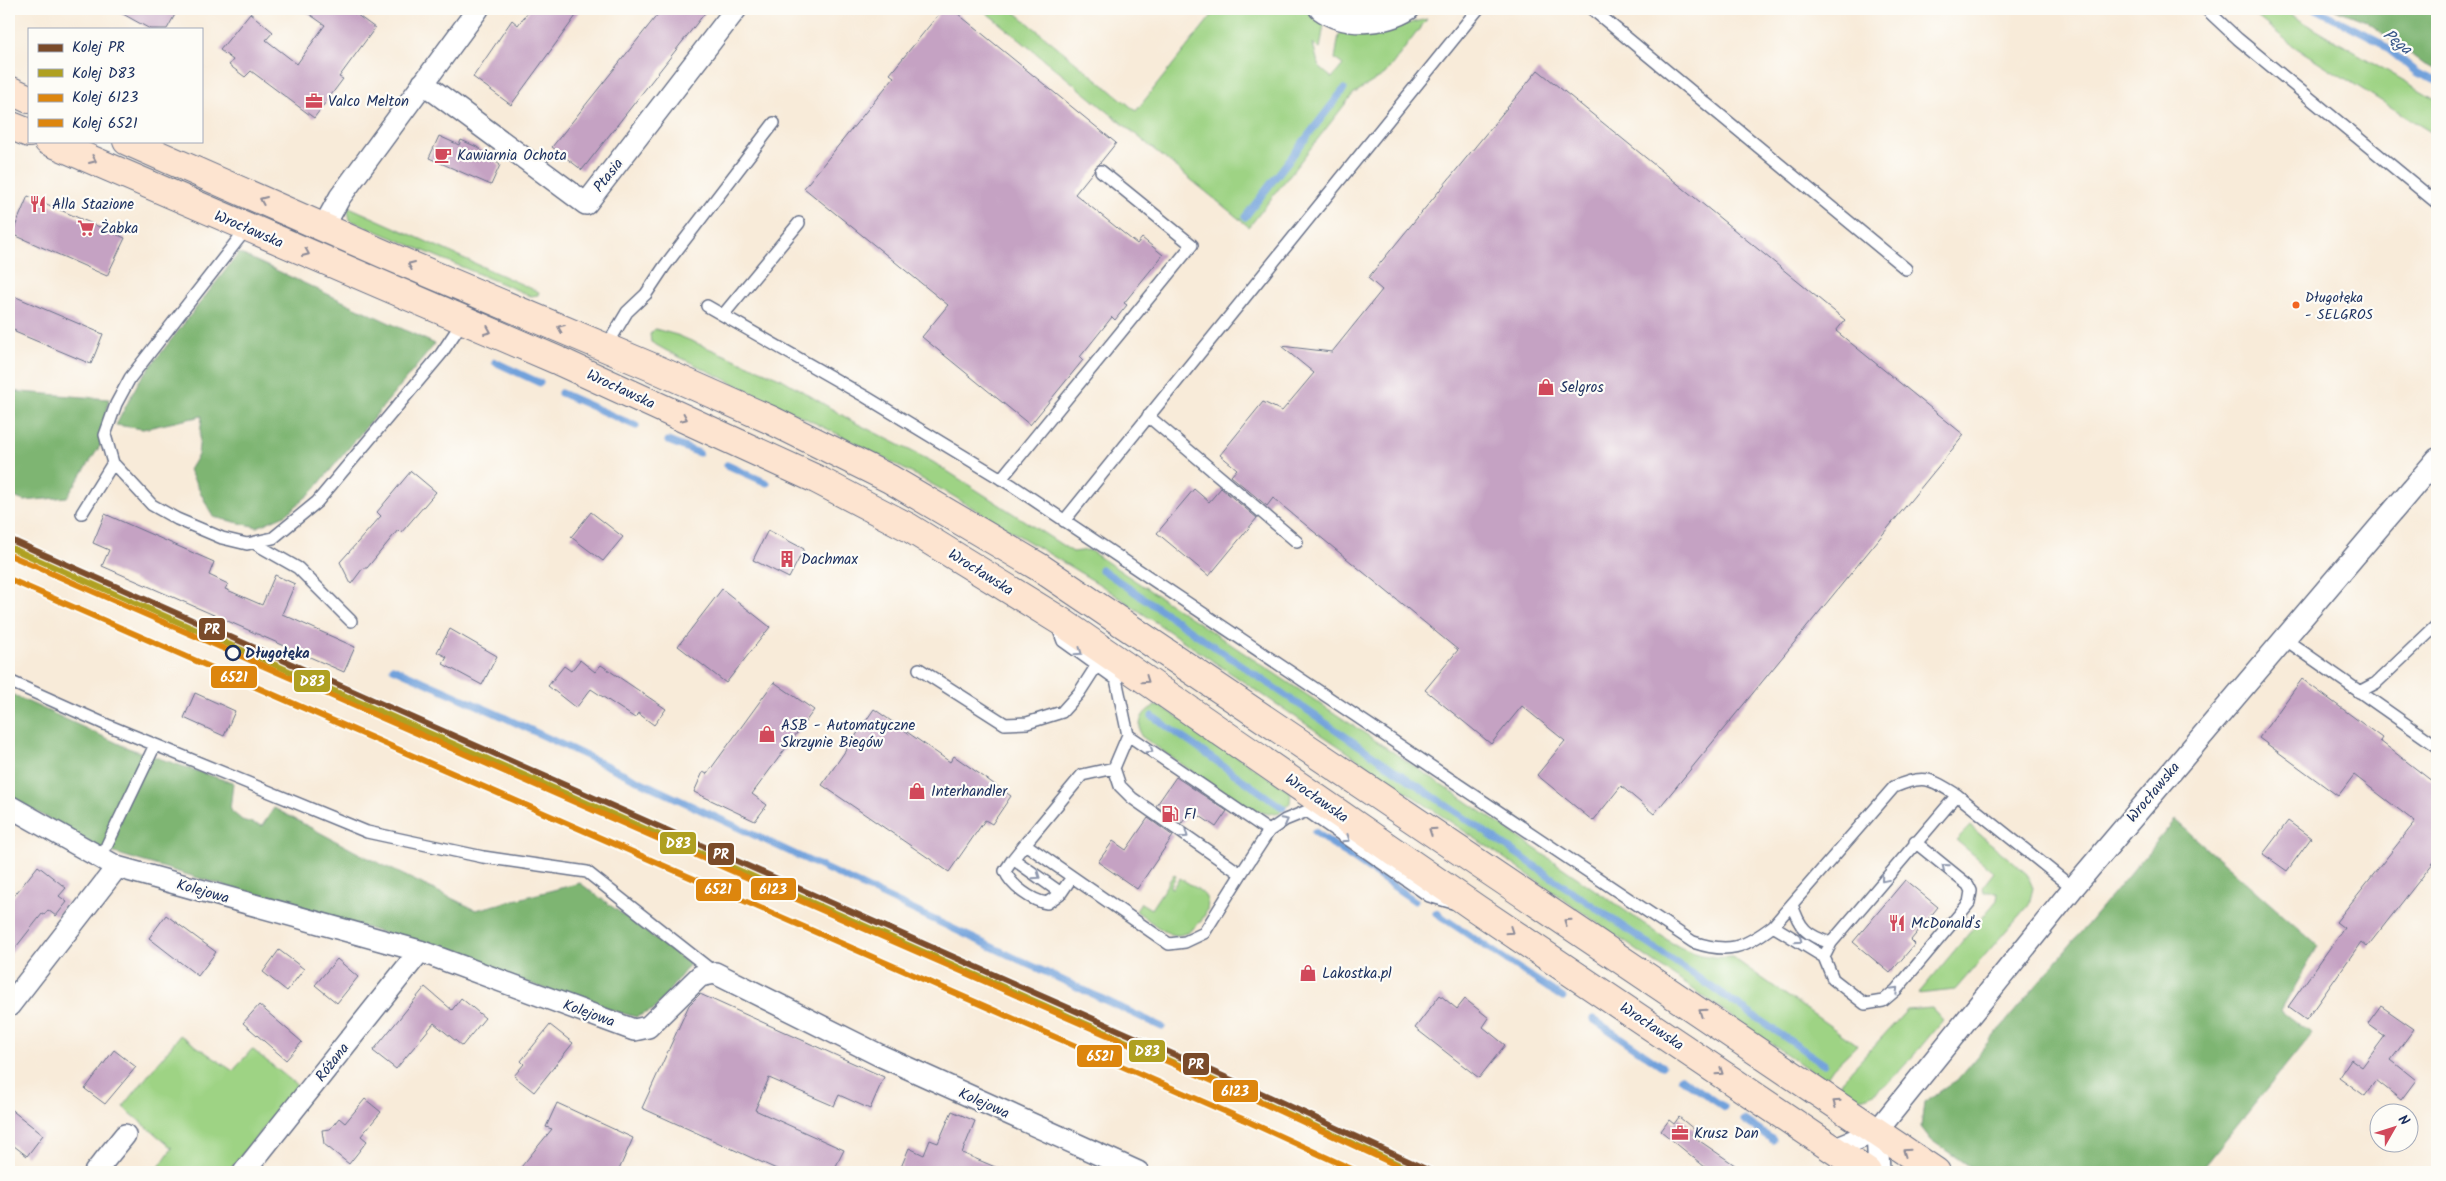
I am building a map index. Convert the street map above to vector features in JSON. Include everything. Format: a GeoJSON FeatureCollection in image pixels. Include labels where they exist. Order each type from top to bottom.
{"type":"FeatureCollection","features":[{"type":"Feature","properties":{"kind":"main road"},"geometry":{"type":"LineString","coordinates":[[9,90],[28,99]]}},
{"type":"Feature","properties":{"kind":"main road"},"geometry":{"type":"LineString","coordinates":[[9,125],[28,133]]}},
{"type":"Feature","properties":{"kind":"main road","name":"Wrocławska"},"geometry":{"type":"LineString","coordinates":[[50,142],[559,361],[816,479],[908,527],[1054,616],[1478,909],[1867,1172]]}},
{"type":"Feature","properties":{"kind":"main road","name":"Wrocławska"},"geometry":{"type":"LineString","coordinates":[[129,142],[771,420],[881,475],[1039,567],[1936,1172]]}},
{"type":"Feature","properties":{"kind":"street"},"geometry":{"type":"LineString","coordinates":[[324,226],[340,197],[478,9]]}},
{"type":"Feature","properties":{"kind":"street","name":"Ptasia"},"geometry":{"type":"LineString","coordinates":[[423,83],[586,204],[736,9]]}},
{"type":"Feature","properties":{"kind":"street"},"geometry":{"type":"LineString","coordinates":[[1320,9],[1326,13],[1360,22],[1380,21],[1409,9]]}},
{"type":"Feature","properties":{"kind":"street","name":"Wrocławska"},"geometry":{"type":"LineString","coordinates":[[1833,1148],[1876,1131],[2073,888],[2283,638],[2437,459]]}},
{"type":"Feature","properties":{"kind":"street","name":"Kolejowa"},"geometry":{"type":"LineString","coordinates":[[9,806],[117,867],[420,951],[634,1030],[648,1028],[700,976],[715,973],[879,1055],[1138,1172]]}},
{"type":"Feature","properties":{"kind":"street"},"geometry":{"type":"LineString","coordinates":[[9,1006],[117,867]]}},
{"type":"Feature","properties":{"kind":"street","name":"Różana"},"geometry":{"type":"LineString","coordinates":[[244,1172],[420,951]]}},
{"type":"Feature","properties":{"kind":"street"},"geometry":{"type":"LineString","coordinates":[[1876,1131],[1879,1172]]}},
{"type":"Feature","properties":{"kind":"street"},"geometry":{"type":"LineString","coordinates":[[95,1172],[125,1135]]}},
{"type":"Feature","properties":{"kind":"lane"},"geometry":{"type":"LineString","coordinates":[[1064,520],[1478,9]]}},
{"type":"Feature","properties":{"kind":"lane"},"geometry":{"type":"LineString","coordinates":[[1592,9],[1906,269]]}},
{"type":"Feature","properties":{"kind":"lane"},"geometry":{"type":"LineString","coordinates":[[2206,9],[2238,38],[2437,202]]}},
{"type":"Feature","properties":{"kind":"lane"},"geometry":{"type":"LineString","coordinates":[[606,347],[627,312],[646,294],[774,123]]}},
{"type":"Feature","properties":{"kind":"lane"},"geometry":{"type":"LineString","coordinates":[[1002,480],[1192,245],[1101,171]]}},
{"type":"Feature","properties":{"kind":"lane"},"geometry":{"type":"LineString","coordinates":[[723,315],[799,223]]}},
{"type":"Feature","properties":{"kind":"lane"},"geometry":{"type":"LineString","coordinates":[[247,228],[130,378],[116,404],[105,435],[113,463],[152,505],[168,515],[222,538],[247,544],[273,538],[317,502],[446,349],[464,321]]}},
{"type":"Feature","properties":{"kind":"lane"},"geometry":{"type":"LineString","coordinates":[[707,306],[866,397],[1002,480],[1678,934],[1706,946],[1732,949],[1753,941],[1773,926],[1894,787],[1914,778],[1936,782],[1957,794],[2073,888]]}},
{"type":"Feature","properties":{"kind":"lane"},"geometry":{"type":"LineString","coordinates":[[1148,416],[1297,542]]}},
{"type":"Feature","properties":{"kind":"lane"},"geometry":{"type":"LineString","coordinates":[[82,513],[113,463]]}},
{"type":"Feature","properties":{"kind":"lane"},"geometry":{"type":"LineString","coordinates":[[254,543],[298,568],[352,621]]}},
{"type":"Feature","properties":{"kind":"lane"},"geometry":{"type":"LineString","coordinates":[[1054,616],[1063,641],[1116,679],[1128,735],[1114,768],[1120,786],[1132,798],[1242,874]]}},
{"type":"Feature","properties":{"kind":"lane"},"geometry":{"type":"LineString","coordinates":[[2359,692],[2376,683],[2437,625]]}},
{"type":"Feature","properties":{"kind":"lane"},"geometry":{"type":"LineString","coordinates":[[2283,638],[2437,746]]}},
{"type":"Feature","properties":{"kind":"lane"},"geometry":{"type":"LineString","coordinates":[[919,668],[1005,724],[1028,723],[1062,712],[1097,666]]}},
{"type":"Feature","properties":{"kind":"lane"},"geometry":{"type":"LineString","coordinates":[[9,680],[155,745],[368,832],[483,857],[587,872],[715,973]]}},
{"type":"Feature","properties":{"kind":"lane"},"geometry":{"type":"LineString","coordinates":[[1128,735],[1268,831]]}},
{"type":"Feature","properties":{"kind":"lane"},"geometry":{"type":"LineString","coordinates":[[107,845],[155,745]]}},
{"type":"Feature","properties":{"kind":"lane"},"geometry":{"type":"LineString","coordinates":[[1072,878],[1061,893],[1047,903],[1038,902],[1008,879],[1006,872],[1024,844],[1082,775],[1114,768]]}},
{"type":"Feature","properties":{"kind":"lane"},"geometry":{"type":"LineString","coordinates":[[1824,957],[1831,942],[1957,794]]}},
{"type":"Feature","properties":{"kind":"lane"},"geometry":{"type":"LineString","coordinates":[[1024,844],[1170,944],[1185,942],[1204,933],[1268,831],[1285,820],[1307,812],[1429,896],[1478,909]]}},
{"type":"Feature","properties":{"kind":"lane"},"geometry":{"type":"LineString","coordinates":[[1773,926],[1824,957],[1833,978],[1865,1004],[1883,1001],[1900,986],[1969,904],[1971,891],[1968,885],[1915,842]]}},
{"type":"Feature","properties":{"kind":"lane"},"geometry":{"type":"LineString","coordinates":[[1013,859],[1061,893]]}},
{"type":"Feature","properties":{"kind":"lane"},"geometry":{"type":"LineString","coordinates":[[1792,904],[1796,920],[1804,930],[1815,938],[1831,942]]}},
{"type":"Feature","properties":{"kind":"green space"},"geometry":{"type":"Polygon","coordinates":[[[982,9],[1011,9],[1136,111],[1217,9],[1304,9],[1324,24],[1320,49],[1313,44],[1319,67],[1332,78],[1343,65],[1335,59],[1339,35],[1345,29],[1379,31],[1427,19],[1385,74],[1353,94],[1249,227],[982,9]]]}},
{"type":"Feature","properties":{"kind":"green space"},"geometry":{"type":"Polygon","coordinates":[[[2247,9],[2284,9],[2437,100],[2437,136],[2295,47],[2247,9]]]}},
{"type":"Feature","properties":{"kind":"green space"},"geometry":{"type":"Polygon","coordinates":[[[2335,9],[2437,9],[2437,70],[2425,65],[2366,21],[2335,9]]]}},
{"type":"Feature","properties":{"kind":"green space"},"geometry":{"type":"Polygon","coordinates":[[[347,206],[539,292],[538,295],[531,296],[350,220],[347,206]]]}},
{"type":"Feature","properties":{"kind":"green space"},"geometry":{"type":"Polygon","coordinates":[[[239,253],[435,344],[313,491],[287,514],[257,527],[213,517],[189,470],[198,455],[202,416],[143,429],[116,425],[139,381],[239,253]]]}},
{"type":"Feature","properties":{"kind":"green space"},"geometry":{"type":"Polygon","coordinates":[[[655,329],[677,335],[782,379],[852,421],[933,462],[1073,552],[1089,550],[1453,792],[1672,943],[1701,955],[1732,957],[1857,1045],[1833,1068],[1827,1077],[1818,1076],[1504,858],[1099,584],[948,493],[856,443],[651,342],[650,334],[655,329]]]}},
{"type":"Feature","properties":{"kind":"green space"},"geometry":{"type":"Polygon","coordinates":[[[9,391],[109,399],[100,446],[67,497],[24,501],[9,495],[9,391]]]}},
{"type":"Feature","properties":{"kind":"green space"},"geometry":{"type":"Polygon","coordinates":[[[9,693],[128,748],[233,783],[230,810],[242,820],[262,826],[274,808],[362,855],[476,910],[580,883],[690,964],[655,1009],[636,1017],[576,1000],[417,943],[101,849],[9,796],[9,693]]]}},
{"type":"Feature","properties":{"kind":"green space"},"geometry":{"type":"Polygon","coordinates":[[[1155,706],[1161,706],[1291,792],[1290,803],[1281,812],[1269,814],[1257,811],[1230,798],[1141,736],[1140,722],[1146,711],[1155,706]]]}},
{"type":"Feature","properties":{"kind":"green space"},"geometry":{"type":"Polygon","coordinates":[[[2175,820],[2318,946],[2281,1011],[2311,1034],[2200,1172],[1977,1172],[1931,1140],[1921,1127],[1924,1102],[1957,1080],[2175,820]]]}},
{"type":"Feature","properties":{"kind":"green space"},"geometry":{"type":"Polygon","coordinates":[[[1970,826],[2027,874],[2033,888],[2029,904],[1955,990],[1918,994],[1997,900],[1998,892],[1984,892],[1983,886],[1994,872],[1956,840],[1970,826]]]}},
{"type":"Feature","properties":{"kind":"green space"},"geometry":{"type":"Polygon","coordinates":[[[1174,874],[1176,876],[1170,887],[1172,888],[1180,878],[1200,891],[1208,902],[1205,915],[1200,922],[1181,935],[1170,934],[1136,911],[1141,903],[1151,909],[1174,874]]]}},
{"type":"Feature","properties":{"kind":"green space"},"geometry":{"type":"Polygon","coordinates":[[[1932,1008],[1943,1020],[1906,1064],[1884,1086],[1864,1097],[1849,1095],[1835,1088],[1907,1010],[1932,1008]]]}},
{"type":"Feature","properties":{"kind":"green space"},"geometry":{"type":"Polygon","coordinates":[[[180,1035],[233,1071],[252,1049],[298,1086],[228,1172],[165,1172],[159,1167],[172,1148],[123,1107],[180,1035]]]}},
{"type":"Feature","properties":{"kind":"building"},"geometry":{"type":"Polygon","coordinates":[[[114,9],[178,9],[168,28],[148,28],[114,9]]]}},
{"type":"Feature","properties":{"kind":"building"},"geometry":{"type":"Polygon","coordinates":[[[302,9],[349,9],[375,28],[339,77],[343,79],[314,118],[251,71],[245,77],[229,65],[233,60],[220,50],[250,13],[273,32],[266,40],[297,64],[325,25],[302,9]]]}},
{"type":"Feature","properties":{"kind":"building"},"geometry":{"type":"Polygon","coordinates":[[[530,9],[581,9],[511,105],[473,77],[512,20],[518,25],[530,9]]]}},
{"type":"Feature","properties":{"kind":"building"},"geometry":{"type":"Polygon","coordinates":[[[662,9],[708,9],[582,170],[552,147],[662,9]]]}},
{"type":"Feature","properties":{"kind":"building"},"geometry":{"type":"Polygon","coordinates":[[[943,9],[952,9],[1116,143],[1075,194],[1137,244],[1142,238],[1163,255],[1124,303],[1127,305],[1115,320],[1112,317],[1080,357],[1083,360],[1030,425],[922,337],[948,305],[804,188],[894,77],[890,74],[943,9]]]}},
{"type":"Feature","properties":{"kind":"building","name":"Selgros"},"geometry":{"type":"Polygon","coordinates":[[[1538,70],[1845,320],[1836,331],[1964,435],[1654,814],[1621,786],[1593,821],[1537,775],[1565,741],[1522,706],[1491,744],[1425,690],[1458,650],[1273,498],[1267,506],[1231,476],[1237,469],[1220,455],[1263,402],[1282,411],[1314,373],[1281,346],[1332,352],[1382,290],[1368,278],[1538,70]]]}},
{"type":"Feature","properties":{"kind":"building"},"geometry":{"type":"Polygon","coordinates":[[[439,136],[459,145],[461,140],[477,147],[500,165],[491,185],[429,158],[439,136]]]}},
{"type":"Feature","properties":{"kind":"building"},"geometry":{"type":"Polygon","coordinates":[[[28,196],[125,238],[107,276],[12,234],[28,196]]]}},
{"type":"Feature","properties":{"kind":"building"},"geometry":{"type":"Polygon","coordinates":[[[9,294],[103,334],[91,364],[15,332],[16,330],[9,327],[9,294]]]}},
{"type":"Feature","properties":{"kind":"building"},"geometry":{"type":"Polygon","coordinates":[[[411,471],[436,492],[401,533],[398,530],[367,568],[363,568],[351,584],[340,562],[381,516],[377,512],[411,471]]]}},
{"type":"Feature","properties":{"kind":"building"},"geometry":{"type":"Polygon","coordinates":[[[1221,488],[1257,518],[1209,576],[1157,533],[1194,489],[1209,502],[1221,488]]]}},
{"type":"Feature","properties":{"kind":"building"},"geometry":{"type":"Polygon","coordinates":[[[591,512],[623,537],[603,561],[571,537],[591,512]]]}},
{"type":"Feature","properties":{"kind":"building"},"geometry":{"type":"Polygon","coordinates":[[[105,514],[214,562],[209,575],[228,584],[225,589],[262,605],[275,575],[295,584],[282,614],[355,647],[344,672],[102,566],[109,550],[93,543],[105,514]]]}},
{"type":"Feature","properties":{"kind":"building"},"geometry":{"type":"Polygon","coordinates":[[[768,530],[804,549],[789,578],[753,560],[768,530]]]}},
{"type":"Feature","properties":{"kind":"building"},"geometry":{"type":"Polygon","coordinates":[[[722,589],[770,627],[726,683],[678,646],[722,589]]]}},
{"type":"Feature","properties":{"kind":"building"},"geometry":{"type":"Polygon","coordinates":[[[450,629],[497,656],[482,685],[443,664],[447,657],[437,652],[450,629]]]}},
{"type":"Feature","properties":{"kind":"building"},"geometry":{"type":"Polygon","coordinates":[[[580,660],[595,672],[601,665],[666,709],[654,725],[638,713],[635,718],[591,689],[576,708],[548,686],[564,666],[571,671],[580,660]]]}},
{"type":"Feature","properties":{"kind":"building"},"geometry":{"type":"Polygon","coordinates":[[[2302,679],[2382,738],[2380,741],[2437,785],[2437,858],[2367,947],[2361,942],[2306,1020],[2288,1007],[2344,928],[2336,922],[2415,822],[2354,775],[2338,796],[2259,738],[2302,679]]]}},
{"type":"Feature","properties":{"kind":"building","name":"ASB - Automatyczne Skrzynie Biegów"},"geometry":{"type":"Polygon","coordinates":[[[774,682],[814,710],[752,794],[767,805],[755,821],[694,792],[703,772],[707,774],[774,682]]]}},
{"type":"Feature","properties":{"kind":"building"},"geometry":{"type":"Polygon","coordinates":[[[195,693],[235,711],[224,736],[184,718],[195,693]]]}},
{"type":"Feature","properties":{"kind":"building","name":"Interhandler"},"geometry":{"type":"Polygon","coordinates":[[[874,709],[950,762],[954,756],[1011,796],[992,824],[985,820],[949,872],[822,785],[874,709]]]}},
{"type":"Feature","properties":{"kind":"building"},"geometry":{"type":"Polygon","coordinates":[[[1176,777],[1227,811],[1216,827],[1191,810],[1182,823],[1156,806],[1176,777]]]}},
{"type":"Feature","properties":{"kind":"building"},"geometry":{"type":"Polygon","coordinates":[[[1148,818],[1173,836],[1137,889],[1098,862],[1113,841],[1126,850],[1148,818]]]}},
{"type":"Feature","properties":{"kind":"building"},"geometry":{"type":"Polygon","coordinates":[[[2288,821],[2311,838],[2287,871],[2263,854],[2288,821]]]}},
{"type":"Feature","properties":{"kind":"building"},"geometry":{"type":"Polygon","coordinates":[[[38,866],[66,888],[59,896],[67,902],[56,916],[48,910],[44,915],[42,914],[9,956],[9,902],[38,866]]]}},
{"type":"Feature","properties":{"kind":"building","name":"McDonald's"},"geometry":{"type":"Polygon","coordinates":[[[1905,880],[1938,907],[1911,940],[1915,944],[1890,973],[1853,942],[1905,880]]]}},
{"type":"Feature","properties":{"kind":"building"},"geometry":{"type":"Polygon","coordinates":[[[166,915],[216,952],[198,976],[149,938],[166,915]]]}},
{"type":"Feature","properties":{"kind":"building"},"geometry":{"type":"Polygon","coordinates":[[[279,950],[304,969],[287,991],[263,972],[279,950]]]}},
{"type":"Feature","properties":{"kind":"building"},"geometry":{"type":"Polygon","coordinates":[[[337,959],[358,977],[337,1003],[315,985],[337,959]]]}},
{"type":"Feature","properties":{"kind":"building"},"geometry":{"type":"Polygon","coordinates":[[[425,987],[452,1010],[461,998],[485,1018],[462,1046],[434,1023],[396,1069],[373,1051],[425,987]]]}},
{"type":"Feature","properties":{"kind":"building"},"geometry":{"type":"Polygon","coordinates":[[[700,994],[884,1077],[870,1109],[839,1095],[834,1106],[769,1078],[755,1110],[844,1150],[833,1172],[783,1172],[642,1108],[689,1005],[700,994]]]}},
{"type":"Feature","properties":{"kind":"building"},"geometry":{"type":"Polygon","coordinates":[[[1440,995],[1457,1009],[1465,999],[1489,1018],[1483,1027],[1505,1045],[1479,1078],[1415,1028],[1440,995]]]}},
{"type":"Feature","properties":{"kind":"building"},"geometry":{"type":"Polygon","coordinates":[[[259,1005],[302,1042],[286,1060],[243,1023],[259,1005]]]}},
{"type":"Feature","properties":{"kind":"building"},"geometry":{"type":"Polygon","coordinates":[[[2381,1006],[2414,1029],[2391,1060],[2416,1080],[2401,1100],[2376,1080],[2365,1096],[2339,1077],[2351,1059],[2362,1067],[2385,1036],[2368,1024],[2381,1006]]]}},
{"type":"Feature","properties":{"kind":"building"},"geometry":{"type":"Polygon","coordinates":[[[550,1025],[573,1043],[534,1092],[514,1076],[524,1064],[521,1061],[550,1025]]]}},
{"type":"Feature","properties":{"kind":"building"},"geometry":{"type":"Polygon","coordinates":[[[114,1050],[136,1067],[105,1104],[85,1089],[114,1050]]]}},
{"type":"Feature","properties":{"kind":"building"},"geometry":{"type":"Polygon","coordinates":[[[365,1099],[381,1112],[361,1136],[367,1141],[349,1164],[324,1144],[322,1130],[330,1129],[339,1118],[345,1123],[365,1099]]]}},
{"type":"Feature","properties":{"kind":"building"},"geometry":{"type":"Polygon","coordinates":[[[557,1103],[633,1138],[618,1172],[517,1172],[552,1129],[546,1127],[557,1103]]]}},
{"type":"Feature","properties":{"kind":"building"},"geometry":{"type":"Polygon","coordinates":[[[9,1108],[43,1135],[27,1156],[9,1142],[9,1108]]]}},
{"type":"Feature","properties":{"kind":"building"},"geometry":{"type":"Polygon","coordinates":[[[952,1111],[975,1121],[962,1153],[1007,1172],[899,1172],[909,1148],[924,1155],[930,1140],[938,1143],[952,1111]]]}},
{"type":"Feature","properties":{"kind":"building"},"geometry":{"type":"Polygon","coordinates":[[[1679,1117],[1695,1130],[1691,1135],[1745,1172],[1711,1172],[1661,1131],[1669,1120],[1674,1124],[1679,1117]]]}},
{"type":"Feature","properties":{"kind":"waterway","name":"Pęga"},"geometry":{"type":"LineString","coordinates":[[2316,9],[2377,40],[2417,73],[2437,81]]}},
{"type":"Feature","properties":{"kind":"waterway"},"geometry":{"type":"LineString","coordinates":[[1245,217],[1344,89]]}},
{"type":"Feature","properties":{"kind":"waterway"},"geometry":{"type":"LineString","coordinates":[[495,362],[540,383]]}},
{"type":"Feature","properties":{"kind":"waterway"},"geometry":{"type":"LineString","coordinates":[[561,393],[636,426]]}},
{"type":"Feature","properties":{"kind":"waterway"},"geometry":{"type":"LineString","coordinates":[[668,441],[699,453]]}},
{"type":"Feature","properties":{"kind":"waterway"},"geometry":{"type":"LineString","coordinates":[[727,465],[767,483]]}},
{"type":"Feature","properties":{"kind":"waterway"},"geometry":{"type":"LineString","coordinates":[[1101,569],[1824,1064]]}},
{"type":"Feature","properties":{"kind":"waterway"},"geometry":{"type":"LineString","coordinates":[[393,668],[497,714],[1162,1027]]}},
{"type":"Feature","properties":{"kind":"waterway"},"geometry":{"type":"LineString","coordinates":[[1152,716],[1283,808]]}},
{"type":"Feature","properties":{"kind":"waterway"},"geometry":{"type":"LineString","coordinates":[[1315,832],[1415,901]]}},
{"type":"Feature","properties":{"kind":"waterway"},"geometry":{"type":"LineString","coordinates":[[1436,913],[1563,998]]}},
{"type":"Feature","properties":{"kind":"waterway"},"geometry":{"type":"LineString","coordinates":[[1593,1019],[1662,1066]]}},
{"type":"Feature","properties":{"kind":"waterway"},"geometry":{"type":"LineString","coordinates":[[1681,1078],[1724,1107]]}},
{"type":"Feature","properties":{"kind":"waterway"},"geometry":{"type":"LineString","coordinates":[[1744,1120],[1773,1140]]}},
{"type":"Feature","properties":{"kind":"rail line","name":"PR"},"geometry":{"type":"LineString","coordinates":[[9,539],[1261,1093],[1432,1172]]}},
{"type":"Feature","properties":{"kind":"rail line","name":"D83"},"geometry":{"type":"LineString","coordinates":[[9,547],[1258,1100],[1415,1172]]}},
{"type":"Feature","properties":{"kind":"rail line","name":"6123"},"geometry":{"type":"LineString","coordinates":[[12,556],[1256,1100],[1396,1165]]}},
{"type":"Feature","properties":{"kind":"rail line","name":"6521"},"geometry":{"type":"LineString","coordinates":[[9,579],[1247,1121],[1358,1172]]}},
{"type":"Feature","properties":{"kind":"place","name":"Valco Melton"},"geometry":{"type":"Point","coordinates":[314,101]}},
{"type":"Feature","properties":{"kind":"place","name":"Kawiarnia Ochota"},"geometry":{"type":"Point","coordinates":[443,155]}},
{"type":"Feature","properties":{"kind":"place","name":"Alla Stazione"},"geometry":{"type":"Point","coordinates":[38,204]}},
{"type":"Feature","properties":{"kind":"place","name":"Żabka"},"geometry":{"type":"Point","coordinates":[86,228]}},
{"type":"Feature","properties":{"kind":"place","name":"Długołęka - SELGROS"},"geometry":{"type":"Point","coordinates":[2296,305]}},
{"type":"Feature","properties":{"kind":"place","name":"Selgros"},"geometry":{"type":"Point","coordinates":[1546,387]}},
{"type":"Feature","properties":{"kind":"place","name":"Dachmax"},"geometry":{"type":"Point","coordinates":[787,559]}},
{"type":"Feature","properties":{"kind":"place","name":"Długołęka"},"geometry":{"type":"Point","coordinates":[233,653]}},
{"type":"Feature","properties":{"kind":"place","name":"ASB - Automatyczne Skrzynie Biegów"},"geometry":{"type":"Point","coordinates":[767,734]}},
{"type":"Feature","properties":{"kind":"place","name":"Interhandler"},"geometry":{"type":"Point","coordinates":[917,791]}},
{"type":"Feature","properties":{"kind":"place","name":"F1"},"geometry":{"type":"Point","coordinates":[1170,814]}},
{"type":"Feature","properties":{"kind":"place","name":"McDonald's"},"geometry":{"type":"Point","coordinates":[1897,923]}},
{"type":"Feature","properties":{"kind":"place","name":"Lakostka.pl"},"geometry":{"type":"Point","coordinates":[1308,973]}},
{"type":"Feature","properties":{"kind":"place","name":"Krusz Dan"},"geometry":{"type":"Point","coordinates":[1680,1133]}}]}
